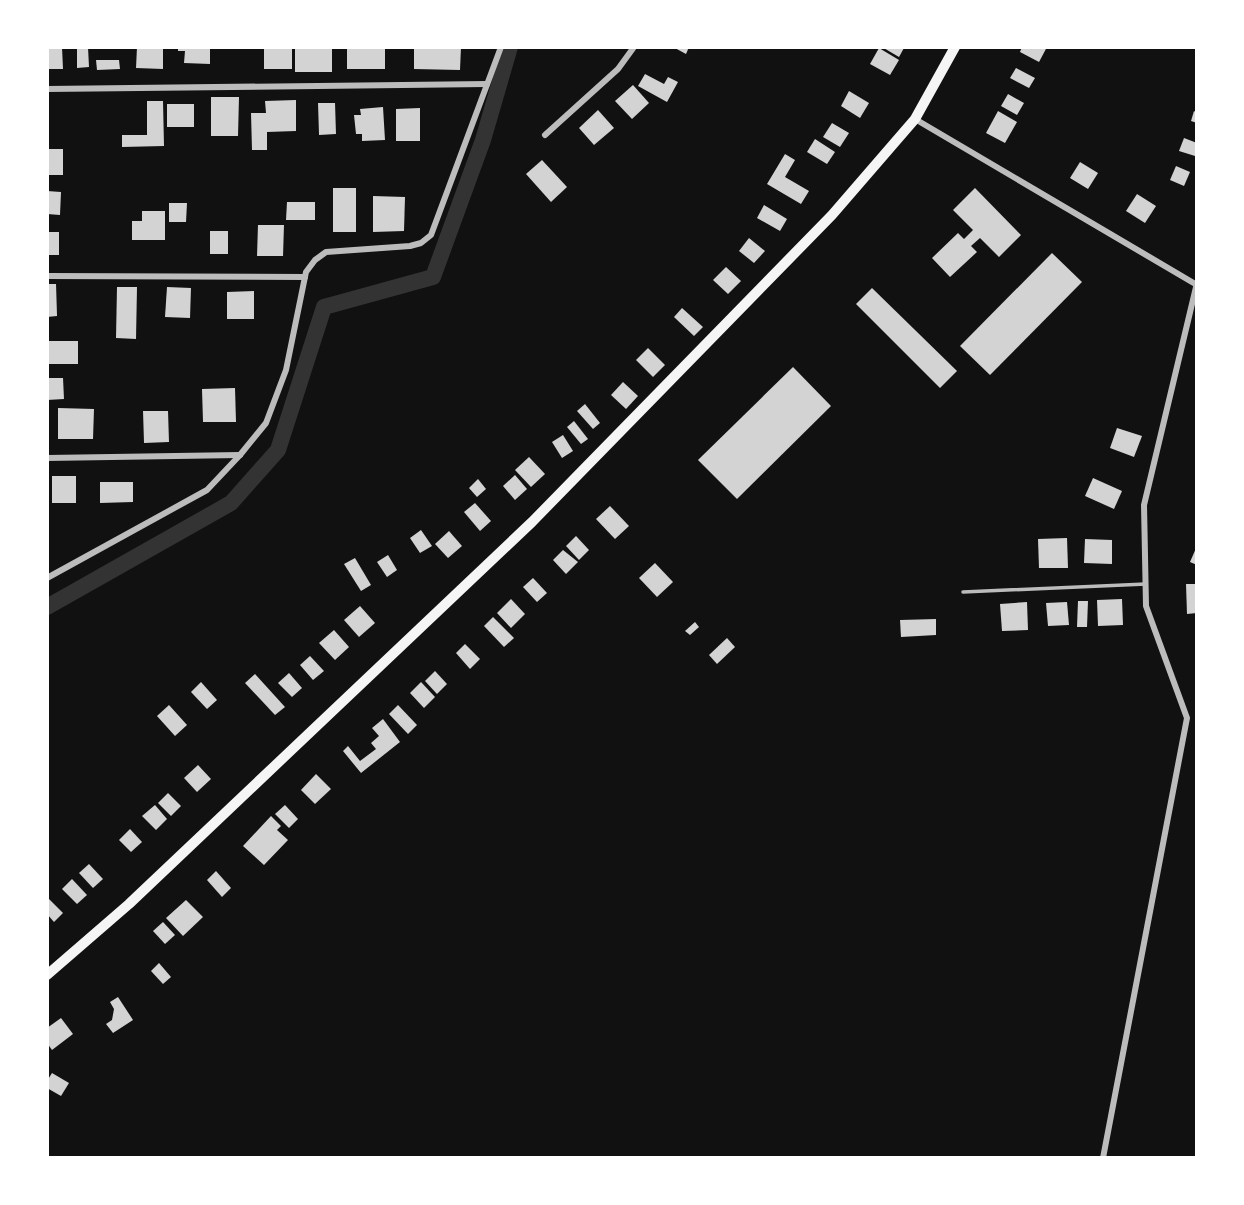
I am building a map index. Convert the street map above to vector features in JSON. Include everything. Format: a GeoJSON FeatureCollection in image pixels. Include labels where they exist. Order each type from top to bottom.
{"type":"FeatureCollection","features":[{"type":"Feature","properties":{"kind":"main road"},"geometry":{"type":"LineString","coordinates":[[47,975],[129,904],[532,522],[832,215],[915,120],[955,47]]}},
{"type":"Feature","properties":{"kind":"street"},"geometry":{"type":"LineString","coordinates":[[47,578],[207,490],[240,455],[266,423],[286,370],[305,277],[315,260],[326,252],[410,246],[421,243],[432,235],[501,47]]}},
{"type":"Feature","properties":{"kind":"street"},"geometry":{"type":"LineString","coordinates":[[545,135],[618,69],[634,47]]}},
{"type":"Feature","properties":{"kind":"street"},"geometry":{"type":"LineString","coordinates":[[47,89],[487,84]]}},
{"type":"Feature","properties":{"kind":"street"},"geometry":{"type":"LineString","coordinates":[[915,120],[1197,284],[1143,505],[1146,607],[1187,718],[1103,1158]]}},
{"type":"Feature","properties":{"kind":"street"},"geometry":{"type":"LineString","coordinates":[[47,276],[305,277]]}},
{"type":"Feature","properties":{"kind":"street"},"geometry":{"type":"LineString","coordinates":[[47,458],[240,455]]}},
{"type":"Feature","properties":{"kind":"lane"},"geometry":{"type":"LineString","coordinates":[[963,592],[1146,584]]}},
{"type":"Feature","properties":{"kind":"building"},"geometry":{"type":"Polygon","coordinates":[[[47,47],[62,47],[63,69],[47,69],[47,47]]]}},
{"type":"Feature","properties":{"kind":"building"},"geometry":{"type":"Polygon","coordinates":[[[77,47],[88,47],[89,67],[77,68],[77,47]]]}},
{"type":"Feature","properties":{"kind":"building"},"geometry":{"type":"Polygon","coordinates":[[[137,47],[163,47],[163,69],[136,68],[137,47]]]}},
{"type":"Feature","properties":{"kind":"building"},"geometry":{"type":"Polygon","coordinates":[[[178,47],[210,47],[210,64],[184,63],[185,51],[178,51],[178,47]]]}},
{"type":"Feature","properties":{"kind":"building"},"geometry":{"type":"Polygon","coordinates":[[[264,47],[292,47],[292,69],[264,69],[264,47]]]}},
{"type":"Feature","properties":{"kind":"building"},"geometry":{"type":"Polygon","coordinates":[[[295,47],[332,47],[332,72],[295,72],[295,47]]]}},
{"type":"Feature","properties":{"kind":"building"},"geometry":{"type":"Polygon","coordinates":[[[347,47],[385,47],[385,69],[347,69],[347,47]]]}},
{"type":"Feature","properties":{"kind":"building"},"geometry":{"type":"Polygon","coordinates":[[[414,47],[461,47],[460,70],[414,69],[414,47]]]}},
{"type":"Feature","properties":{"kind":"building"},"geometry":{"type":"Polygon","coordinates":[[[673,47],[689,47],[686,54],[673,47]]]}},
{"type":"Feature","properties":{"kind":"building"},"geometry":{"type":"Polygon","coordinates":[[[882,47],[902,47],[904,48],[899,57],[882,47]]]}},
{"type":"Feature","properties":{"kind":"building"},"geometry":{"type":"Polygon","coordinates":[[[1022,47],[1047,47],[1039,62],[1020,52],[1022,47]]]}},
{"type":"Feature","properties":{"kind":"building"},"geometry":{"type":"Polygon","coordinates":[[[879,48],[899,60],[890,75],[870,64],[879,48]]]}},
{"type":"Feature","properties":{"kind":"building"},"geometry":{"type":"Polygon","coordinates":[[[96,60],[119,60],[120,69],[97,70],[96,60]]]}},
{"type":"Feature","properties":{"kind":"building"},"geometry":{"type":"Polygon","coordinates":[[[1016,68],[1035,78],[1029,88],[1010,78],[1016,68]]]}},
{"type":"Feature","properties":{"kind":"building"},"geometry":{"type":"Polygon","coordinates":[[[645,74],[664,84],[668,77],[678,82],[667,102],[638,86],[645,74]]]}},
{"type":"Feature","properties":{"kind":"building"},"geometry":{"type":"Polygon","coordinates":[[[633,85],[649,103],[632,119],[615,101],[633,85]]]}},
{"type":"Feature","properties":{"kind":"building"},"geometry":{"type":"Polygon","coordinates":[[[849,91],[869,103],[860,118],[841,106],[849,91]]]}},
{"type":"Feature","properties":{"kind":"building"},"geometry":{"type":"Polygon","coordinates":[[[1008,94],[1024,103],[1017,115],[1001,106],[1008,94]]]}},
{"type":"Feature","properties":{"kind":"building"},"geometry":{"type":"Polygon","coordinates":[[[211,97],[239,97],[238,136],[211,136],[211,97]]]}},
{"type":"Feature","properties":{"kind":"building"},"geometry":{"type":"Polygon","coordinates":[[[296,100],[296,131],[267,132],[267,150],[252,150],[251,113],[266,113],[265,101],[296,100]]]}},
{"type":"Feature","properties":{"kind":"building"},"geometry":{"type":"Polygon","coordinates":[[[147,101],[163,101],[164,146],[122,147],[122,135],[147,135],[147,101]]]}},
{"type":"Feature","properties":{"kind":"building"},"geometry":{"type":"Polygon","coordinates":[[[318,103],[335,103],[336,134],[319,135],[318,103]]]}},
{"type":"Feature","properties":{"kind":"building"},"geometry":{"type":"Polygon","coordinates":[[[167,104],[194,104],[194,127],[167,127],[167,104]]]}},
{"type":"Feature","properties":{"kind":"building"},"geometry":{"type":"Polygon","coordinates":[[[383,107],[385,140],[362,141],[362,134],[356,134],[354,115],[361,115],[360,109],[383,107]]]}},
{"type":"Feature","properties":{"kind":"building"},"geometry":{"type":"Polygon","coordinates":[[[420,108],[420,141],[396,141],[396,109],[420,108]]]}},
{"type":"Feature","properties":{"kind":"building"},"geometry":{"type":"Polygon","coordinates":[[[598,110],[614,128],[594,145],[579,128],[598,110]]]}},
{"type":"Feature","properties":{"kind":"building"},"geometry":{"type":"Polygon","coordinates":[[[998,111],[1017,122],[1005,143],[986,133],[998,111]]]}},
{"type":"Feature","properties":{"kind":"building"},"geometry":{"type":"Polygon","coordinates":[[[1194,111],[1197,113],[1197,123],[1191,121],[1194,111]]]}},
{"type":"Feature","properties":{"kind":"building"},"geometry":{"type":"Polygon","coordinates":[[[832,123],[849,133],[840,147],[823,137],[832,123]]]}},
{"type":"Feature","properties":{"kind":"building"},"geometry":{"type":"Polygon","coordinates":[[[1184,138],[1197,143],[1195,156],[1179,151],[1184,138]]]}},
{"type":"Feature","properties":{"kind":"building"},"geometry":{"type":"Polygon","coordinates":[[[815,139],[835,152],[827,164],[807,152],[815,139]]]}},
{"type":"Feature","properties":{"kind":"building"},"geometry":{"type":"Polygon","coordinates":[[[47,149],[63,149],[63,175],[47,175],[47,149]]]}},
{"type":"Feature","properties":{"kind":"building"},"geometry":{"type":"Polygon","coordinates":[[[785,154],[795,160],[785,177],[809,191],[801,204],[767,184],[785,154]]]}},
{"type":"Feature","properties":{"kind":"building"},"geometry":{"type":"Polygon","coordinates":[[[542,160],[567,187],[551,202],[526,174],[542,160]]]}},
{"type":"Feature","properties":{"kind":"building"},"geometry":{"type":"Polygon","coordinates":[[[1080,162],[1098,173],[1088,189],[1070,178],[1080,162]]]}},
{"type":"Feature","properties":{"kind":"building"},"geometry":{"type":"Polygon","coordinates":[[[1176,166],[1190,172],[1184,186],[1170,180],[1176,166]]]}},
{"type":"Feature","properties":{"kind":"building"},"geometry":{"type":"Polygon","coordinates":[[[333,188],[356,188],[356,232],[333,232],[333,188]]]}},
{"type":"Feature","properties":{"kind":"building"},"geometry":{"type":"Polygon","coordinates":[[[975,188],[1021,235],[999,257],[980,238],[971,246],[977,252],[950,277],[932,258],[958,233],[964,239],[973,230],[953,210],[975,188]]]}},
{"type":"Feature","properties":{"kind":"building"},"geometry":{"type":"Polygon","coordinates":[[[47,191],[61,192],[60,215],[47,214],[47,191]]]}},
{"type":"Feature","properties":{"kind":"building"},"geometry":{"type":"Polygon","coordinates":[[[1137,194],[1156,206],[1145,223],[1126,211],[1137,194]]]}},
{"type":"Feature","properties":{"kind":"building"},"geometry":{"type":"Polygon","coordinates":[[[373,196],[405,197],[404,231],[373,232],[373,196]]]}},
{"type":"Feature","properties":{"kind":"building"},"geometry":{"type":"Polygon","coordinates":[[[287,202],[315,202],[315,220],[286,220],[287,202]]]}},
{"type":"Feature","properties":{"kind":"building"},"geometry":{"type":"Polygon","coordinates":[[[169,203],[187,203],[186,222],[169,222],[169,203]]]}},
{"type":"Feature","properties":{"kind":"building"},"geometry":{"type":"Polygon","coordinates":[[[764,205],[787,219],[780,231],[757,218],[764,205]]]}},
{"type":"Feature","properties":{"kind":"building"},"geometry":{"type":"Polygon","coordinates":[[[142,211],[165,211],[165,240],[132,240],[132,221],[142,221],[142,211]]]}},
{"type":"Feature","properties":{"kind":"building"},"geometry":{"type":"Polygon","coordinates":[[[258,225],[284,225],[283,256],[257,256],[258,225]]]}},
{"type":"Feature","properties":{"kind":"building"},"geometry":{"type":"Polygon","coordinates":[[[210,231],[228,231],[228,254],[210,254],[210,231]]]}},
{"type":"Feature","properties":{"kind":"building"},"geometry":{"type":"Polygon","coordinates":[[[47,232],[59,232],[59,255],[47,255],[47,232]]]}},
{"type":"Feature","properties":{"kind":"building"},"geometry":{"type":"Polygon","coordinates":[[[749,238],[765,251],[754,263],[739,251],[749,238]]]}},
{"type":"Feature","properties":{"kind":"building"},"geometry":{"type":"Polygon","coordinates":[[[1052,253],[1082,282],[990,375],[960,346],[1052,253]]]}},
{"type":"Feature","properties":{"kind":"building"},"geometry":{"type":"Polygon","coordinates":[[[726,267],[741,281],[728,294],[713,280],[726,267]]]}},
{"type":"Feature","properties":{"kind":"building"},"geometry":{"type":"Polygon","coordinates":[[[47,284],[56,284],[57,316],[47,317],[47,284]]]}},
{"type":"Feature","properties":{"kind":"building"},"geometry":{"type":"Polygon","coordinates":[[[117,287],[137,287],[136,339],[116,338],[117,287]]]}},
{"type":"Feature","properties":{"kind":"building"},"geometry":{"type":"Polygon","coordinates":[[[167,287],[191,288],[190,318],[165,317],[167,287]]]}},
{"type":"Feature","properties":{"kind":"building"},"geometry":{"type":"Polygon","coordinates":[[[872,288],[957,371],[940,388],[856,304],[872,288]]]}},
{"type":"Feature","properties":{"kind":"building"},"geometry":{"type":"Polygon","coordinates":[[[254,291],[254,319],[227,319],[227,292],[254,291]]]}},
{"type":"Feature","properties":{"kind":"building"},"geometry":{"type":"Polygon","coordinates":[[[682,308],[703,327],[694,336],[674,317],[682,308]]]}},
{"type":"Feature","properties":{"kind":"building"},"geometry":{"type":"Polygon","coordinates":[[[47,341],[78,341],[78,364],[47,364],[47,341]]]}},
{"type":"Feature","properties":{"kind":"building"},"geometry":{"type":"Polygon","coordinates":[[[648,348],[665,365],[653,377],[636,360],[648,348]]]}},
{"type":"Feature","properties":{"kind":"building"},"geometry":{"type":"Polygon","coordinates":[[[793,367],[831,406],[737,499],[698,460],[793,367]]]}},
{"type":"Feature","properties":{"kind":"building"},"geometry":{"type":"Polygon","coordinates":[[[47,378],[63,378],[64,399],[47,400],[47,378]]]}},
{"type":"Feature","properties":{"kind":"building"},"geometry":{"type":"Polygon","coordinates":[[[623,382],[638,396],[626,409],[611,395],[623,382]]]}},
{"type":"Feature","properties":{"kind":"building"},"geometry":{"type":"Polygon","coordinates":[[[235,388],[236,422],[203,422],[202,389],[235,388]]]}},
{"type":"Feature","properties":{"kind":"building"},"geometry":{"type":"Polygon","coordinates":[[[585,404],[600,423],[593,429],[577,411],[585,404]]]}},
{"type":"Feature","properties":{"kind":"building"},"geometry":{"type":"Polygon","coordinates":[[[58,408],[94,409],[93,439],[58,439],[58,408]]]}},
{"type":"Feature","properties":{"kind":"building"},"geometry":{"type":"Polygon","coordinates":[[[143,411],[168,411],[169,442],[144,443],[143,411]]]}},
{"type":"Feature","properties":{"kind":"building"},"geometry":{"type":"Polygon","coordinates":[[[574,421],[588,439],[581,444],[567,427],[574,421]]]}},
{"type":"Feature","properties":{"kind":"building"},"geometry":{"type":"Polygon","coordinates":[[[1117,428],[1142,436],[1134,457],[1110,448],[1117,428]]]}},
{"type":"Feature","properties":{"kind":"building"},"geometry":{"type":"Polygon","coordinates":[[[563,435],[573,451],[562,458],[552,442],[563,435]]]}},
{"type":"Feature","properties":{"kind":"building"},"geometry":{"type":"Polygon","coordinates":[[[529,457],[545,474],[531,487],[515,470],[529,457]]]}},
{"type":"Feature","properties":{"kind":"building"},"geometry":{"type":"Polygon","coordinates":[[[515,475],[527,489],[515,500],[503,486],[515,475]]]}},
{"type":"Feature","properties":{"kind":"building"},"geometry":{"type":"Polygon","coordinates":[[[52,476],[76,476],[76,503],[52,503],[52,476]]]}},
{"type":"Feature","properties":{"kind":"building"},"geometry":{"type":"Polygon","coordinates":[[[1093,478],[1122,491],[1114,509],[1085,496],[1093,478]]]}},
{"type":"Feature","properties":{"kind":"building"},"geometry":{"type":"Polygon","coordinates":[[[478,479],[486,489],[477,497],[469,488],[478,479]]]}},
{"type":"Feature","properties":{"kind":"building"},"geometry":{"type":"Polygon","coordinates":[[[100,482],[133,482],[133,502],[100,503],[100,482]]]}},
{"type":"Feature","properties":{"kind":"building"},"geometry":{"type":"Polygon","coordinates":[[[475,503],[491,521],[480,531],[464,512],[475,503]]]}},
{"type":"Feature","properties":{"kind":"building"},"geometry":{"type":"Polygon","coordinates":[[[610,506],[629,526],[615,539],[596,519],[610,506]]]}},
{"type":"Feature","properties":{"kind":"building"},"geometry":{"type":"Polygon","coordinates":[[[421,530],[432,546],[420,553],[410,538],[421,530]]]}},
{"type":"Feature","properties":{"kind":"building"},"geometry":{"type":"Polygon","coordinates":[[[449,531],[462,546],[448,558],[435,544],[449,531]]]}},
{"type":"Feature","properties":{"kind":"building"},"geometry":{"type":"Polygon","coordinates":[[[576,536],[589,550],[579,560],[566,546],[576,536]]]}},
{"type":"Feature","properties":{"kind":"building"},"geometry":{"type":"Polygon","coordinates":[[[1067,538],[1068,568],[1039,568],[1038,539],[1067,538]]]}},
{"type":"Feature","properties":{"kind":"building"},"geometry":{"type":"Polygon","coordinates":[[[1085,539],[1112,540],[1112,564],[1084,563],[1085,539]]]}},
{"type":"Feature","properties":{"kind":"building"},"geometry":{"type":"Polygon","coordinates":[[[1197,546],[1197,565],[1190,562],[1197,546]]]}},
{"type":"Feature","properties":{"kind":"building"},"geometry":{"type":"Polygon","coordinates":[[[563,550],[578,562],[566,574],[553,560],[563,550]]]}},
{"type":"Feature","properties":{"kind":"building"},"geometry":{"type":"Polygon","coordinates":[[[388,555],[397,570],[387,577],[377,562],[388,555]]]}},
{"type":"Feature","properties":{"kind":"building"},"geometry":{"type":"Polygon","coordinates":[[[355,558],[371,585],[361,591],[344,564],[355,558]]]}},
{"type":"Feature","properties":{"kind":"building"},"geometry":{"type":"Polygon","coordinates":[[[655,563],[673,582],[657,597],[639,578],[655,563]]]}},
{"type":"Feature","properties":{"kind":"building"},"geometry":{"type":"Polygon","coordinates":[[[533,578],[547,593],[537,602],[523,587],[533,578]]]}},
{"type":"Feature","properties":{"kind":"building"},"geometry":{"type":"Polygon","coordinates":[[[1186,584],[1197,584],[1197,613],[1187,614],[1186,584]]]}},
{"type":"Feature","properties":{"kind":"building"},"geometry":{"type":"Polygon","coordinates":[[[511,599],[525,614],[511,628],[497,613],[511,599]]]}},
{"type":"Feature","properties":{"kind":"building"},"geometry":{"type":"Polygon","coordinates":[[[1122,599],[1123,625],[1098,626],[1097,600],[1122,599]]]}},
{"type":"Feature","properties":{"kind":"building"},"geometry":{"type":"Polygon","coordinates":[[[1078,601],[1088,601],[1087,627],[1077,627],[1078,601]]]}},
{"type":"Feature","properties":{"kind":"building"},"geometry":{"type":"Polygon","coordinates":[[[1027,602],[1028,630],[1002,631],[1000,604],[1027,602]]]}},
{"type":"Feature","properties":{"kind":"building"},"geometry":{"type":"Polygon","coordinates":[[[1067,602],[1069,625],[1048,626],[1046,603],[1067,602]]]}},
{"type":"Feature","properties":{"kind":"building"},"geometry":{"type":"Polygon","coordinates":[[[360,606],[375,623],[359,637],[344,620],[360,606]]]}},
{"type":"Feature","properties":{"kind":"building"},"geometry":{"type":"Polygon","coordinates":[[[493,617],[514,638],[504,647],[484,626],[493,617]]]}},
{"type":"Feature","properties":{"kind":"building"},"geometry":{"type":"Polygon","coordinates":[[[936,619],[936,635],[901,637],[900,620],[936,619]]]}},
{"type":"Feature","properties":{"kind":"building"},"geometry":{"type":"Polygon","coordinates":[[[695,622],[699,627],[690,635],[685,631],[695,622]]]}},
{"type":"Feature","properties":{"kind":"building"},"geometry":{"type":"Polygon","coordinates":[[[334,630],[349,647],[335,660],[319,643],[334,630]]]}},
{"type":"Feature","properties":{"kind":"building"},"geometry":{"type":"Polygon","coordinates":[[[727,638],[735,647],[717,664],[709,655],[727,638]]]}},
{"type":"Feature","properties":{"kind":"building"},"geometry":{"type":"Polygon","coordinates":[[[465,644],[480,659],[470,669],[456,653],[465,644]]]}},
{"type":"Feature","properties":{"kind":"building"},"geometry":{"type":"Polygon","coordinates":[[[310,656],[324,671],[313,680],[300,665],[310,656]]]}},
{"type":"Feature","properties":{"kind":"building"},"geometry":{"type":"Polygon","coordinates":[[[435,671],[447,684],[437,694],[425,681],[435,671]]]}},
{"type":"Feature","properties":{"kind":"building"},"geometry":{"type":"Polygon","coordinates":[[[289,673],[302,688],[292,697],[278,683],[289,673]]]}},
{"type":"Feature","properties":{"kind":"building"},"geometry":{"type":"Polygon","coordinates":[[[255,674],[285,707],[275,715],[245,683],[255,674]]]}},
{"type":"Feature","properties":{"kind":"building"},"geometry":{"type":"Polygon","coordinates":[[[201,682],[217,700],[207,709],[191,692],[201,682]]]}},
{"type":"Feature","properties":{"kind":"building"},"geometry":{"type":"Polygon","coordinates":[[[421,682],[435,697],[424,708],[410,693],[421,682]]]}},
{"type":"Feature","properties":{"kind":"building"},"geometry":{"type":"Polygon","coordinates":[[[169,705],[187,725],[175,736],[157,716],[169,705]]]}},
{"type":"Feature","properties":{"kind":"building"},"geometry":{"type":"Polygon","coordinates":[[[398,705],[417,725],[408,734],[389,714],[398,705]]]}},
{"type":"Feature","properties":{"kind":"building"},"geometry":{"type":"Polygon","coordinates":[[[383,719],[400,742],[361,773],[343,751],[348,746],[360,761],[376,749],[371,743],[379,736],[372,728],[383,719]]]}},
{"type":"Feature","properties":{"kind":"building"},"geometry":{"type":"Polygon","coordinates":[[[198,765],[211,779],[197,792],[184,778],[198,765]]]}},
{"type":"Feature","properties":{"kind":"building"},"geometry":{"type":"Polygon","coordinates":[[[316,774],[331,789],[315,804],[301,790],[316,774]]]}},
{"type":"Feature","properties":{"kind":"building"},"geometry":{"type":"Polygon","coordinates":[[[168,793],[181,806],[171,816],[158,803],[168,793]]]}},
{"type":"Feature","properties":{"kind":"building"},"geometry":{"type":"Polygon","coordinates":[[[155,805],[167,819],[156,830],[142,816],[155,805]]]}},
{"type":"Feature","properties":{"kind":"building"},"geometry":{"type":"Polygon","coordinates":[[[285,805],[298,819],[289,828],[275,814],[285,805]]]}},
{"type":"Feature","properties":{"kind":"building"},"geometry":{"type":"Polygon","coordinates":[[[271,816],[281,826],[277,830],[288,840],[264,865],[243,846],[271,816]]]}},
{"type":"Feature","properties":{"kind":"building"},"geometry":{"type":"Polygon","coordinates":[[[130,829],[142,842],[131,852],[119,840],[130,829]]]}},
{"type":"Feature","properties":{"kind":"building"},"geometry":{"type":"Polygon","coordinates":[[[89,864],[103,879],[93,888],[79,873],[89,864]]]}},
{"type":"Feature","properties":{"kind":"building"},"geometry":{"type":"Polygon","coordinates":[[[216,871],[231,888],[222,897],[207,880],[216,871]]]}},
{"type":"Feature","properties":{"kind":"building"},"geometry":{"type":"Polygon","coordinates":[[[72,879],[87,895],[77,904],[62,889],[72,879]]]}},
{"type":"Feature","properties":{"kind":"building"},"geometry":{"type":"Polygon","coordinates":[[[47,897],[63,913],[54,922],[47,914],[47,897]]]}},
{"type":"Feature","properties":{"kind":"building"},"geometry":{"type":"Polygon","coordinates":[[[186,900],[203,917],[183,936],[166,918],[186,900]]]}},
{"type":"Feature","properties":{"kind":"building"},"geometry":{"type":"Polygon","coordinates":[[[163,922],[175,935],[165,944],[153,931],[163,922]]]}},
{"type":"Feature","properties":{"kind":"building"},"geometry":{"type":"Polygon","coordinates":[[[159,963],[171,977],[163,984],[151,971],[159,963]]]}},
{"type":"Feature","properties":{"kind":"building"},"geometry":{"type":"Polygon","coordinates":[[[118,997],[133,1020],[113,1033],[106,1024],[112,1020],[114,1009],[110,1002],[118,997]]]}},
{"type":"Feature","properties":{"kind":"building"},"geometry":{"type":"Polygon","coordinates":[[[61,1018],[73,1034],[52,1050],[47,1043],[47,1028],[61,1018]]]}},
{"type":"Feature","properties":{"kind":"building"},"geometry":{"type":"Polygon","coordinates":[[[52,1073],[69,1083],[61,1096],[47,1088],[47,1081],[52,1073]]]}},
{"type":"Feature","properties":{"kind":"waterway"},"geometry":{"type":"LineString","coordinates":[[47,607],[231,503],[278,450],[324,307],[433,277],[483,140],[510,47]]}}]}
